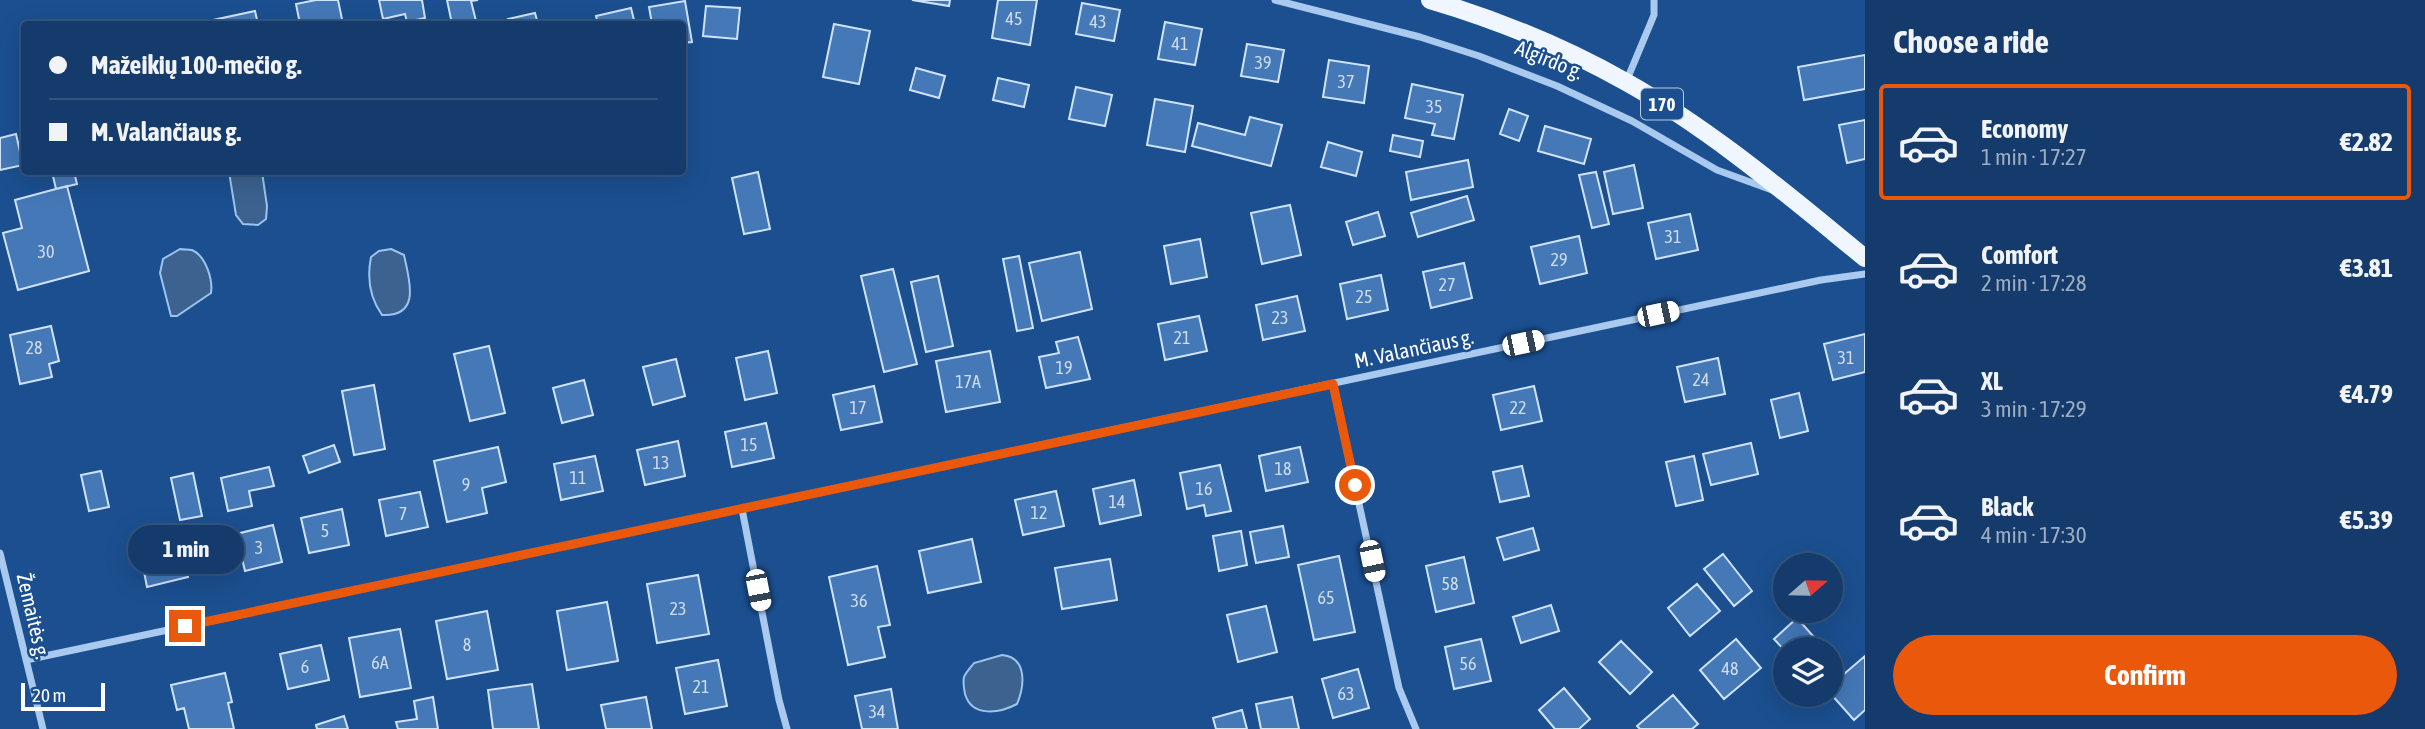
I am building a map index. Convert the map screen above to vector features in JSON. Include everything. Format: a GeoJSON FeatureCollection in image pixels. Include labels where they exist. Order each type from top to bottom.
{"type":"FeatureCollection","features":[{"type":"Feature","properties":{"kind":"main road","name":"Algirdo g."},"geometry":{"type":"LineString","coordinates":[[1430,0],[1475,13],[1556,46],[1626,82],[1670,109],[1792,198],[1865,258]]}},
{"type":"Feature","properties":{"kind":"street","name":"Algirdo g."},"geometry":{"type":"LineString","coordinates":[[1275,0],[1420,37],[1479,56],[1557,86],[1632,121],[1717,170],[1792,198]]}},
{"type":"Feature","properties":{"kind":"street"},"geometry":{"type":"LineString","coordinates":[[1626,82],[1654,16],[1654,0]]}},
{"type":"Feature","properties":{"kind":"street","name":"M. Valančiaus g."},"geometry":{"type":"LineString","coordinates":[[26,660],[1821,279],[1865,274]]}},
{"type":"Feature","properties":{"kind":"street"},"geometry":{"type":"LineString","coordinates":[[1333,384],[1399,688],[1416,729]]}},
{"type":"Feature","properties":{"kind":"street"},"geometry":{"type":"LineString","coordinates":[[742,509],[787,729]]}},
{"type":"Feature","properties":{"kind":"street","name":"Žemaitės g."},"geometry":{"type":"LineString","coordinates":[[0,553],[43,729]]}},
{"type":"Feature","properties":{"kind":"water"},"geometry":{"type":"Polygon","coordinates":[[[229,175],[262,175],[266,219],[258,225],[243,224],[236,215],[229,175]]]}},
{"type":"Feature","properties":{"kind":"water"},"geometry":{"type":"Polygon","coordinates":[[[180,249],[192,250],[201,257],[210,275],[211,293],[177,316],[171,316],[160,273],[163,259],[180,249]]]}},
{"type":"Feature","properties":{"kind":"water"},"geometry":{"type":"Polygon","coordinates":[[[391,249],[404,255],[410,295],[403,310],[382,315],[372,294],[371,257],[379,251],[391,249]]]}},
{"type":"Feature","properties":{"kind":"water"},"geometry":{"type":"Polygon","coordinates":[[[1002,655],[1010,657],[1020,666],[1022,689],[1017,704],[1003,710],[980,710],[969,702],[964,677],[974,663],[1002,655]]]}},
{"type":"Feature","properties":{"kind":"building"},"geometry":{"type":"Polygon","coordinates":[[[338,0],[342,21],[299,21],[296,4],[338,0]]]}},
{"type":"Feature","properties":{"kind":"building"},"geometry":{"type":"Polygon","coordinates":[[[379,0],[422,0],[425,18],[407,21],[405,14],[383,19],[379,0]]]}},
{"type":"Feature","properties":{"kind":"building"},"geometry":{"type":"Polygon","coordinates":[[[447,0],[478,0],[471,1],[476,21],[451,21],[447,0]]]}},
{"type":"Feature","properties":{"kind":"building"},"geometry":{"type":"Polygon","coordinates":[[[912,0],[950,0],[949,6],[912,0]]]}},
{"type":"Feature","properties":{"kind":"building"},"geometry":{"type":"Polygon","coordinates":[[[998,0],[1037,0],[1030,45],[992,38],[998,0]]]}},
{"type":"Feature","properties":{"kind":"building"},"geometry":{"type":"Polygon","coordinates":[[[685,1],[692,42],[686,43],[686,21],[651,21],[649,7],[685,1]]]}},
{"type":"Feature","properties":{"kind":"building"},"geometry":{"type":"Polygon","coordinates":[[[1082,3],[1120,10],[1114,41],[1076,34],[1082,3]]]}},
{"type":"Feature","properties":{"kind":"building"},"geometry":{"type":"Polygon","coordinates":[[[706,6],[740,8],[737,39],[703,36],[706,6]]]}},
{"type":"Feature","properties":{"kind":"building"},"geometry":{"type":"Polygon","coordinates":[[[631,8],[634,21],[597,21],[596,16],[631,8]]]}},
{"type":"Feature","properties":{"kind":"building"},"geometry":{"type":"Polygon","coordinates":[[[255,11],[257,21],[214,21],[255,11]]]}},
{"type":"Feature","properties":{"kind":"building"},"geometry":{"type":"Polygon","coordinates":[[[535,13],[537,21],[509,21],[508,19],[535,13]]]}},
{"type":"Feature","properties":{"kind":"building"},"geometry":{"type":"Polygon","coordinates":[[[1165,22],[1202,29],[1195,65],[1158,59],[1165,22]]]}},
{"type":"Feature","properties":{"kind":"building"},"geometry":{"type":"Polygon","coordinates":[[[834,24],[870,31],[859,84],[823,77],[834,24]]]}},
{"type":"Feature","properties":{"kind":"building"},"geometry":{"type":"Polygon","coordinates":[[[1247,44],[1284,50],[1278,82],[1241,76],[1247,44]]]}},
{"type":"Feature","properties":{"kind":"building"},"geometry":{"type":"Polygon","coordinates":[[[1865,55],[1865,89],[1804,100],[1798,67],[1865,55]]]}},
{"type":"Feature","properties":{"kind":"building"},"geometry":{"type":"Polygon","coordinates":[[[1329,60],[1369,66],[1364,103],[1323,97],[1329,60]]]}},
{"type":"Feature","properties":{"kind":"building"},"geometry":{"type":"Polygon","coordinates":[[[916,68],[945,76],[939,98],[910,90],[916,68]]]}},
{"type":"Feature","properties":{"kind":"building"},"geometry":{"type":"Polygon","coordinates":[[[998,78],[1029,85],[1024,107],[993,100],[998,78]]]}},
{"type":"Feature","properties":{"kind":"building"},"geometry":{"type":"Polygon","coordinates":[[[1412,84],[1463,95],[1454,139],[1432,135],[1435,124],[1405,118],[1412,84]]]}},
{"type":"Feature","properties":{"kind":"building"},"geometry":{"type":"Polygon","coordinates":[[[1076,87],[1112,95],[1105,126],[1069,119],[1076,87]]]}},
{"type":"Feature","properties":{"kind":"building"},"geometry":{"type":"Polygon","coordinates":[[[1155,99],[1193,106],[1185,152],[1147,145],[1155,99]]]}},
{"type":"Feature","properties":{"kind":"building"},"geometry":{"type":"Polygon","coordinates":[[[1509,109],[1528,116],[1519,141],[1500,134],[1509,109]]]}},
{"type":"Feature","properties":{"kind":"building"},"geometry":{"type":"Polygon","coordinates":[[[1250,117],[1282,125],[1271,166],[1192,146],[1198,123],[1245,135],[1250,117]]]}},
{"type":"Feature","properties":{"kind":"building"},"geometry":{"type":"Polygon","coordinates":[[[1865,120],[1865,159],[1847,163],[1839,125],[1865,120]]]}},
{"type":"Feature","properties":{"kind":"building"},"geometry":{"type":"Polygon","coordinates":[[[1545,126],[1591,139],[1584,164],[1538,151],[1545,126]]]}},
{"type":"Feature","properties":{"kind":"building"},"geometry":{"type":"Polygon","coordinates":[[[16,134],[21,165],[0,170],[0,138],[16,134]]]}},
{"type":"Feature","properties":{"kind":"building"},"geometry":{"type":"Polygon","coordinates":[[[1393,135],[1423,141],[1420,157],[1390,151],[1393,135]]]}},
{"type":"Feature","properties":{"kind":"building"},"geometry":{"type":"Polygon","coordinates":[[[1328,142],[1362,152],[1356,176],[1321,167],[1328,142]]]}},
{"type":"Feature","properties":{"kind":"building"},"geometry":{"type":"Polygon","coordinates":[[[1468,160],[1473,187],[1411,200],[1406,172],[1468,160]]]}},
{"type":"Feature","properties":{"kind":"building"},"geometry":{"type":"Polygon","coordinates":[[[1634,165],[1643,208],[1613,214],[1604,172],[1634,165]]]}},
{"type":"Feature","properties":{"kind":"building"},"geometry":{"type":"Polygon","coordinates":[[[758,172],[770,229],[744,234],[732,178],[758,172]]]}},
{"type":"Feature","properties":{"kind":"building"},"geometry":{"type":"Polygon","coordinates":[[[1596,172],[1609,224],[1592,228],[1579,175],[1596,172]]]}},
{"type":"Feature","properties":{"kind":"building"},"geometry":{"type":"Polygon","coordinates":[[[53,175],[75,175],[77,184],[56,189],[53,175]]]}},
{"type":"Feature","properties":{"kind":"building"},"geometry":{"type":"Polygon","coordinates":[[[67,186],[89,271],[18,290],[3,233],[22,228],[15,200],[67,186]]]}},
{"type":"Feature","properties":{"kind":"building"},"geometry":{"type":"Polygon","coordinates":[[[1467,196],[1474,220],[1418,237],[1411,213],[1467,196]]]}},
{"type":"Feature","properties":{"kind":"building"},"geometry":{"type":"Polygon","coordinates":[[[1290,205],[1301,255],[1262,264],[1251,213],[1290,205]]]}},
{"type":"Feature","properties":{"kind":"building"},"geometry":{"type":"Polygon","coordinates":[[[1378,212],[1385,236],[1353,245],[1346,222],[1378,212]]]}},
{"type":"Feature","properties":{"kind":"building"},"geometry":{"type":"Polygon","coordinates":[[[1690,214],[1698,250],[1656,259],[1648,223],[1690,214]]]}},
{"type":"Feature","properties":{"kind":"building"},"geometry":{"type":"Polygon","coordinates":[[[1579,236],[1587,273],[1540,284],[1531,247],[1579,236]]]}},
{"type":"Feature","properties":{"kind":"building"},"geometry":{"type":"Polygon","coordinates":[[[1200,239],[1207,277],[1171,284],[1164,246],[1200,239]]]}},
{"type":"Feature","properties":{"kind":"building"},"geometry":{"type":"Polygon","coordinates":[[[1080,252],[1092,309],[1042,321],[1029,263],[1080,252]]]}},
{"type":"Feature","properties":{"kind":"building"},"geometry":{"type":"Polygon","coordinates":[[[1019,256],[1033,328],[1017,331],[1003,259],[1019,256]]]}},
{"type":"Feature","properties":{"kind":"building"},"geometry":{"type":"Polygon","coordinates":[[[1464,263],[1472,298],[1431,308],[1423,272],[1464,263]]]}},
{"type":"Feature","properties":{"kind":"building"},"geometry":{"type":"Polygon","coordinates":[[[893,269],[917,364],[884,372],[861,276],[893,269]]]}},
{"type":"Feature","properties":{"kind":"building"},"geometry":{"type":"Polygon","coordinates":[[[1381,275],[1388,310],[1347,319],[1340,284],[1381,275]]]}},
{"type":"Feature","properties":{"kind":"building"},"geometry":{"type":"Polygon","coordinates":[[[938,276],[953,346],[926,352],[911,282],[938,276]]]}},
{"type":"Feature","properties":{"kind":"building"},"geometry":{"type":"Polygon","coordinates":[[[1297,296],[1305,331],[1263,340],[1256,305],[1297,296]]]}},
{"type":"Feature","properties":{"kind":"building"},"geometry":{"type":"Polygon","coordinates":[[[1199,316],[1207,351],[1165,360],[1158,324],[1199,316]]]}},
{"type":"Feature","properties":{"kind":"building"},"geometry":{"type":"Polygon","coordinates":[[[51,326],[59,361],[49,364],[52,377],[20,384],[10,335],[51,326]]]}},
{"type":"Feature","properties":{"kind":"building"},"geometry":{"type":"Polygon","coordinates":[[[1865,334],[1865,372],[1833,380],[1824,344],[1865,334]]]}},
{"type":"Feature","properties":{"kind":"building"},"geometry":{"type":"Polygon","coordinates":[[[1078,337],[1090,379],[1046,388],[1039,357],[1059,353],[1056,342],[1078,337]]]}},
{"type":"Feature","properties":{"kind":"building"},"geometry":{"type":"Polygon","coordinates":[[[489,346],[505,413],[470,421],[454,354],[489,346]]]}},
{"type":"Feature","properties":{"kind":"building"},"geometry":{"type":"Polygon","coordinates":[[[768,351],[777,393],[745,400],[736,358],[768,351]]]}},
{"type":"Feature","properties":{"kind":"building"},"geometry":{"type":"Polygon","coordinates":[[[990,351],[1000,402],[946,412],[936,361],[990,351]]]}},
{"type":"Feature","properties":{"kind":"building"},"geometry":{"type":"Polygon","coordinates":[[[1718,358],[1725,394],[1685,402],[1677,367],[1718,358]]]}},
{"type":"Feature","properties":{"kind":"building"},"geometry":{"type":"Polygon","coordinates":[[[676,359],[685,396],[653,405],[643,367],[676,359]]]}},
{"type":"Feature","properties":{"kind":"building"},"geometry":{"type":"Polygon","coordinates":[[[584,380],[593,415],[562,423],[553,388],[584,380]]]}},
{"type":"Feature","properties":{"kind":"building"},"geometry":{"type":"Polygon","coordinates":[[[374,385],[385,449],[354,455],[342,391],[374,385]]]}},
{"type":"Feature","properties":{"kind":"building"},"geometry":{"type":"Polygon","coordinates":[[[874,386],[882,422],[841,430],[833,395],[874,386]]]}},
{"type":"Feature","properties":{"kind":"building"},"geometry":{"type":"Polygon","coordinates":[[[1534,386],[1542,421],[1501,430],[1493,395],[1534,386]]]}},
{"type":"Feature","properties":{"kind":"building"},"geometry":{"type":"Polygon","coordinates":[[[1799,393],[1808,431],[1780,438],[1771,400],[1799,393]]]}},
{"type":"Feature","properties":{"kind":"building"},"geometry":{"type":"Polygon","coordinates":[[[766,423],[774,458],[732,467],[725,432],[766,423]]]}},
{"type":"Feature","properties":{"kind":"building"},"geometry":{"type":"Polygon","coordinates":[[[678,441],[685,476],[645,485],[637,450],[678,441]]]}},
{"type":"Feature","properties":{"kind":"building"},"geometry":{"type":"Polygon","coordinates":[[[1751,443],[1758,474],[1711,485],[1703,454],[1751,443]]]}},
{"type":"Feature","properties":{"kind":"building"},"geometry":{"type":"Polygon","coordinates":[[[334,445],[340,462],[309,473],[303,456],[334,445]]]}},
{"type":"Feature","properties":{"kind":"building"},"geometry":{"type":"Polygon","coordinates":[[[498,447],[506,482],[482,488],[487,513],[447,522],[434,461],[498,447]]]}},
{"type":"Feature","properties":{"kind":"building"},"geometry":{"type":"Polygon","coordinates":[[[1300,447],[1308,482],[1266,491],[1259,456],[1300,447]]]}},
{"type":"Feature","properties":{"kind":"building"},"geometry":{"type":"Polygon","coordinates":[[[595,456],[603,491],[561,500],[554,464],[595,456]]]}},
{"type":"Feature","properties":{"kind":"building"},"geometry":{"type":"Polygon","coordinates":[[[1694,456],[1703,500],[1676,506],[1666,462],[1694,456]]]}},
{"type":"Feature","properties":{"kind":"building"},"geometry":{"type":"Polygon","coordinates":[[[1220,465],[1231,511],[1206,516],[1204,505],[1187,509],[1180,473],[1220,465]]]}},
{"type":"Feature","properties":{"kind":"building"},"geometry":{"type":"Polygon","coordinates":[[[1522,466],[1529,496],[1500,502],[1493,472],[1522,466]]]}},
{"type":"Feature","properties":{"kind":"building"},"geometry":{"type":"Polygon","coordinates":[[[269,467],[274,486],[249,491],[252,506],[228,511],[221,478],[269,467]]]}},
{"type":"Feature","properties":{"kind":"building"},"geometry":{"type":"Polygon","coordinates":[[[101,471],[109,507],[89,511],[81,475],[101,471]]]}},
{"type":"Feature","properties":{"kind":"building"},"geometry":{"type":"Polygon","coordinates":[[[193,473],[202,516],[180,520],[171,478],[193,473]]]}},
{"type":"Feature","properties":{"kind":"building"},"geometry":{"type":"Polygon","coordinates":[[[1134,480],[1141,515],[1100,524],[1093,489],[1134,480]]]}},
{"type":"Feature","properties":{"kind":"building"},"geometry":{"type":"Polygon","coordinates":[[[1056,491],[1064,526],[1023,535],[1015,500],[1056,491]]]}},
{"type":"Feature","properties":{"kind":"building"},"geometry":{"type":"Polygon","coordinates":[[[420,492],[428,527],[386,536],[379,500],[420,492]]]}},
{"type":"Feature","properties":{"kind":"building"},"geometry":{"type":"Polygon","coordinates":[[[342,509],[349,545],[309,553],[301,518],[342,509]]]}},
{"type":"Feature","properties":{"kind":"building"},"geometry":{"type":"Polygon","coordinates":[[[273,525],[282,562],[245,571],[236,534],[273,525]]]}},
{"type":"Feature","properties":{"kind":"building"},"geometry":{"type":"Polygon","coordinates":[[[1283,526],[1289,557],[1256,563],[1250,532],[1283,526]]]}},
{"type":"Feature","properties":{"kind":"building"},"geometry":{"type":"Polygon","coordinates":[[[1533,528],[1539,550],[1504,560],[1497,538],[1533,528]]]}},
{"type":"Feature","properties":{"kind":"building"},"geometry":{"type":"Polygon","coordinates":[[[1241,531],[1247,565],[1219,571],[1213,536],[1241,531]]]}},
{"type":"Feature","properties":{"kind":"building"},"geometry":{"type":"Polygon","coordinates":[[[972,539],[981,582],[928,593],[919,551],[972,539]]]}},
{"type":"Feature","properties":{"kind":"building"},"geometry":{"type":"Polygon","coordinates":[[[181,542],[188,577],[147,587],[140,551],[181,542]]]}},
{"type":"Feature","properties":{"kind":"building"},"geometry":{"type":"Polygon","coordinates":[[[1723,554],[1752,591],[1734,606],[1704,569],[1723,554]]]}},
{"type":"Feature","properties":{"kind":"building"},"geometry":{"type":"Polygon","coordinates":[[[1339,556],[1355,632],[1314,640],[1298,565],[1339,556]]]}},
{"type":"Feature","properties":{"kind":"building"},"geometry":{"type":"Polygon","coordinates":[[[1464,557],[1474,603],[1436,612],[1426,566],[1464,557]]]}},
{"type":"Feature","properties":{"kind":"building"},"geometry":{"type":"Polygon","coordinates":[[[1110,559],[1117,600],[1062,609],[1055,568],[1110,559]]]}},
{"type":"Feature","properties":{"kind":"building"},"geometry":{"type":"Polygon","coordinates":[[[877,566],[890,625],[878,627],[885,657],[848,665],[829,577],[877,566]]]}},
{"type":"Feature","properties":{"kind":"building"},"geometry":{"type":"Polygon","coordinates":[[[698,575],[709,634],[657,643],[647,584],[698,575]]]}},
{"type":"Feature","properties":{"kind":"building"},"geometry":{"type":"Polygon","coordinates":[[[1697,584],[1720,611],[1690,636],[1668,608],[1697,584]]]}},
{"type":"Feature","properties":{"kind":"building"},"geometry":{"type":"Polygon","coordinates":[[[607,602],[618,661],[567,670],[557,611],[607,602]]]}},
{"type":"Feature","properties":{"kind":"building"},"geometry":{"type":"Polygon","coordinates":[[[1551,605],[1559,631],[1521,643],[1513,617],[1551,605]]]}},
{"type":"Feature","properties":{"kind":"building"},"geometry":{"type":"Polygon","coordinates":[[[1266,606],[1277,652],[1238,662],[1227,615],[1266,606]]]}},
{"type":"Feature","properties":{"kind":"building"},"geometry":{"type":"Polygon","coordinates":[[[487,611],[498,670],[447,679],[436,621],[487,611]]]}},
{"type":"Feature","properties":{"kind":"building"},"geometry":{"type":"Polygon","coordinates":[[[1792,623],[1801,623],[1814,637],[1776,637],[1792,623]]]}},
{"type":"Feature","properties":{"kind":"building"},"geometry":{"type":"Polygon","coordinates":[[[400,629],[411,688],[360,697],[349,638],[400,629]]]}},
{"type":"Feature","properties":{"kind":"building"},"geometry":{"type":"Polygon","coordinates":[[[1481,639],[1491,681],[1454,689],[1445,647],[1481,639]]]}},
{"type":"Feature","properties":{"kind":"building"},"geometry":{"type":"Polygon","coordinates":[[[1736,639],[1761,668],[1724,699],[1700,670],[1736,639]]]}},
{"type":"Feature","properties":{"kind":"building"},"geometry":{"type":"Polygon","coordinates":[[[1621,641],[1652,672],[1630,694],[1599,662],[1621,641]]]}},
{"type":"Feature","properties":{"kind":"building"},"geometry":{"type":"Polygon","coordinates":[[[321,645],[329,680],[288,689],[280,654],[321,645]]]}},
{"type":"Feature","properties":{"kind":"building"},"geometry":{"type":"Polygon","coordinates":[[[1865,656],[1865,710],[1854,720],[1842,707],[1843,675],[1865,656]]]}},
{"type":"Feature","properties":{"kind":"building"},"geometry":{"type":"Polygon","coordinates":[[[718,660],[727,706],[685,714],[676,668],[718,660]]]}},
{"type":"Feature","properties":{"kind":"building"},"geometry":{"type":"Polygon","coordinates":[[[1358,669],[1369,708],[1333,718],[1322,679],[1358,669]]]}},
{"type":"Feature","properties":{"kind":"building"},"geometry":{"type":"Polygon","coordinates":[[[225,673],[232,702],[228,703],[234,729],[189,729],[184,708],[177,710],[171,685],[225,673]]]}},
{"type":"Feature","properties":{"kind":"building"},"geometry":{"type":"Polygon","coordinates":[[[532,684],[539,729],[493,729],[488,690],[532,684]]]}},
{"type":"Feature","properties":{"kind":"building"},"geometry":{"type":"Polygon","coordinates":[[[1564,688],[1590,719],[1579,729],[1555,729],[1539,710],[1564,688]]]}},
{"type":"Feature","properties":{"kind":"building"},"geometry":{"type":"Polygon","coordinates":[[[891,689],[898,729],[862,729],[855,696],[891,689]]]}},
{"type":"Feature","properties":{"kind":"building"},"geometry":{"type":"Polygon","coordinates":[[[1673,695],[1698,724],[1692,729],[1640,729],[1637,726],[1673,695]]]}},
{"type":"Feature","properties":{"kind":"building"},"geometry":{"type":"Polygon","coordinates":[[[433,697],[438,729],[398,729],[396,722],[417,719],[414,701],[433,697]]]}},
{"type":"Feature","properties":{"kind":"building"},"geometry":{"type":"Polygon","coordinates":[[[646,697],[652,729],[606,729],[601,705],[646,697]]]}},
{"type":"Feature","properties":{"kind":"building"},"geometry":{"type":"Polygon","coordinates":[[[1292,697],[1299,729],[1261,729],[1256,704],[1292,697]]]}},
{"type":"Feature","properties":{"kind":"building"},"geometry":{"type":"Polygon","coordinates":[[[1242,710],[1247,729],[1216,729],[1213,718],[1242,710]]]}},
{"type":"Feature","properties":{"kind":"building"},"geometry":{"type":"Polygon","coordinates":[[[344,716],[348,729],[317,729],[316,725],[344,716]]]}},
{"type":"Feature","properties":{"kind":"route"},"geometry":{"type":"LineString","coordinates":[[185,626],[1333,384],[1355,485]]}}]}
